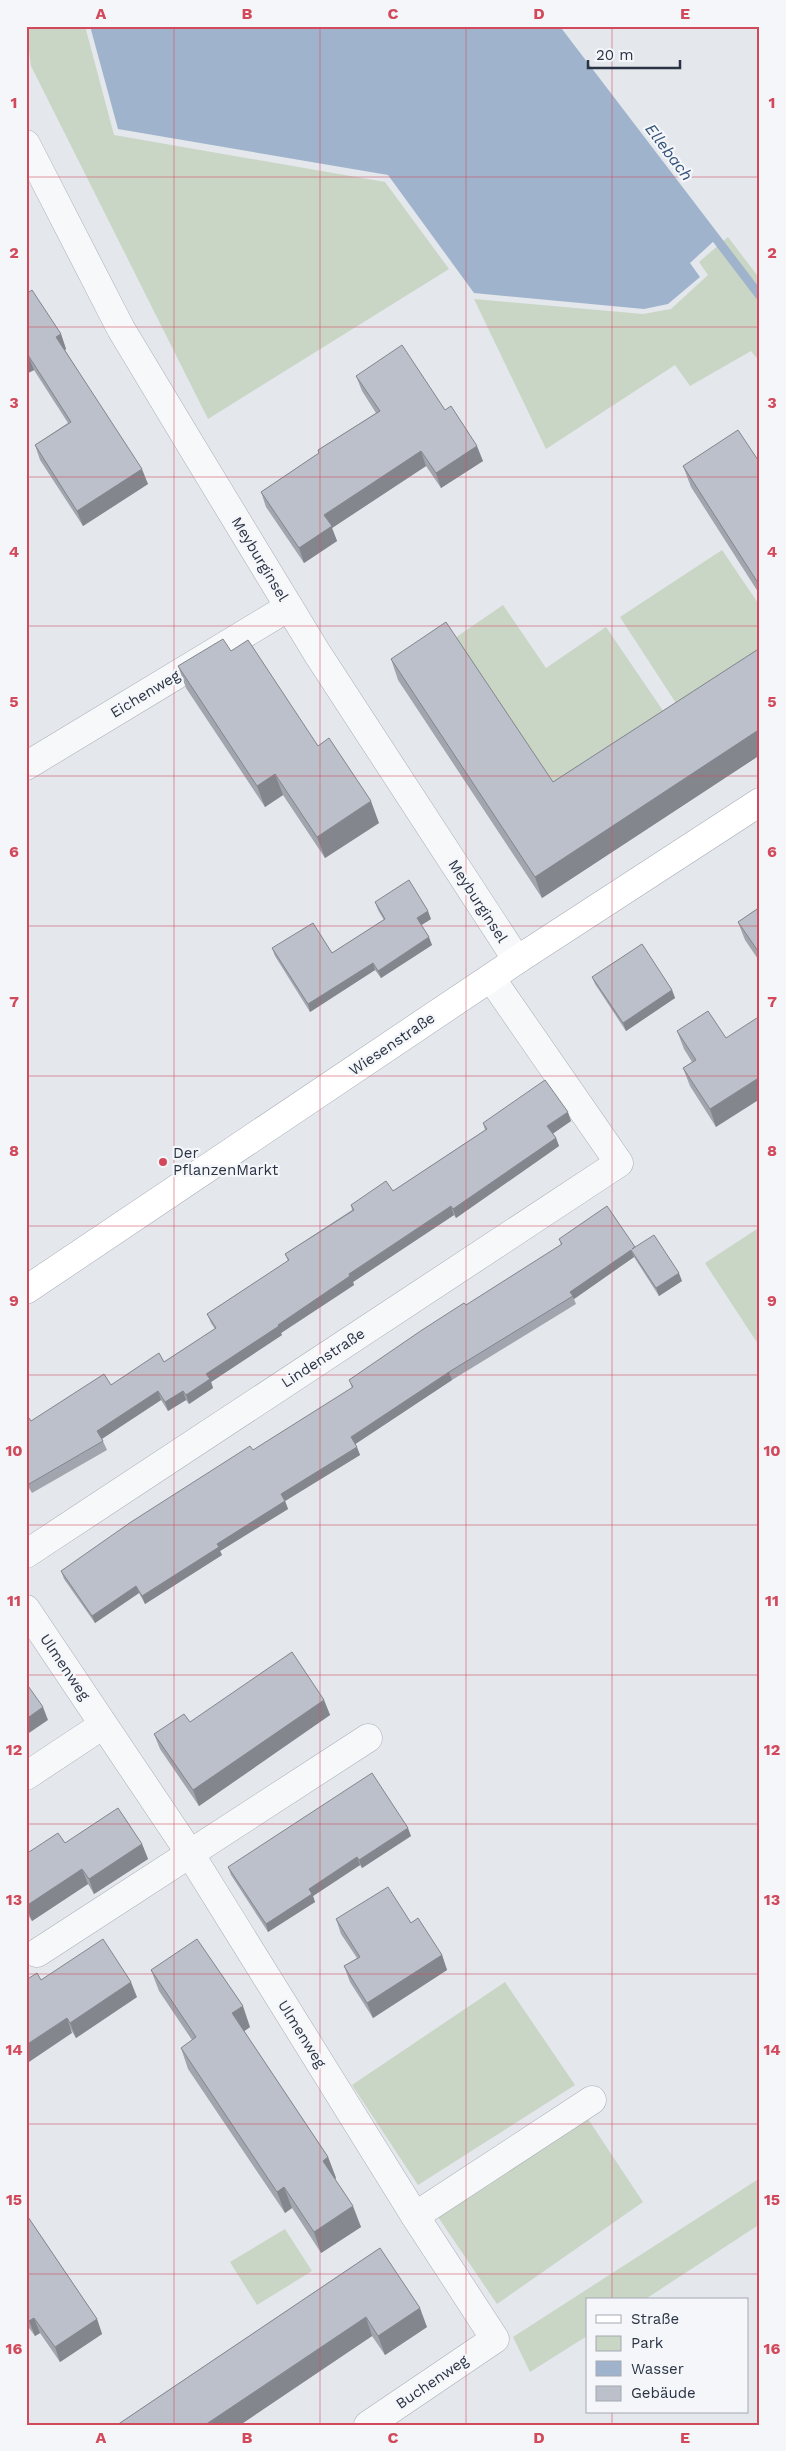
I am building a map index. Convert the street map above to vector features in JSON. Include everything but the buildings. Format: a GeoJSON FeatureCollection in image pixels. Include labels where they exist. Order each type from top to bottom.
{"type":"FeatureCollection","features":[{"type":"Feature","properties":{"kind":"main road","name":"Wiesenstraße"},"geometry":{"type":"LineString","coordinates":[[26,1290],[518,960],[760,802]]}},
{"type":"Feature","properties":{"kind":"street","name":"Meyburginsel"},"geometry":{"type":"LineString","coordinates":[[26,144],[122,329],[289,607],[317,653],[518,960]]}},
{"type":"Feature","properties":{"kind":"street","name":"Eichenweg"},"geometry":{"type":"LineString","coordinates":[[26,766],[289,607]]}},
{"type":"Feature","properties":{"kind":"street","name":"Lindenstraße"},"geometry":{"type":"LineString","coordinates":[[26,1554],[619,1162],[491,978]]}},
{"type":"Feature","properties":{"kind":"street","name":"Ulmenweg"},"geometry":{"type":"LineString","coordinates":[[26,1609],[189,1852],[415,2216],[496,2339]]}},
{"type":"Feature","properties":{"kind":"street"},"geometry":{"type":"LineString","coordinates":[[26,1776],[104,1725]]}},
{"type":"Feature","properties":{"kind":"street"},"geometry":{"type":"LineString","coordinates":[[37,1953],[189,1852],[368,1738]]}},
{"type":"Feature","properties":{"kind":"street"},"geometry":{"type":"LineString","coordinates":[[415,2216],[592,2100]]}},
{"type":"Feature","properties":{"kind":"street","name":"Buchenweg"},"geometry":{"type":"LineString","coordinates":[[368,2425],[496,2339]]}},
{"type":"Feature","properties":{"kind":"green space"},"geometry":{"type":"Polygon","coordinates":[[[26,26],[85,26],[114,135],[385,182],[449,269],[208,419],[31,66],[26,26]]]}},
{"type":"Feature","properties":{"kind":"green space"},"geometry":{"type":"Polygon","coordinates":[[[728,237],[760,279],[760,362],[751,351],[690,386],[675,365],[546,449],[474,299],[643,314],[671,309],[708,275],[699,262],[728,237]]]}},
{"type":"Feature","properties":{"kind":"green space"},"geometry":{"type":"Polygon","coordinates":[[[722,550],[760,606],[760,667],[685,717],[620,617],[722,550]]]}},
{"type":"Feature","properties":{"kind":"green space"},"geometry":{"type":"Polygon","coordinates":[[[503,605],[546,668],[606,627],[672,724],[560,799],[452,640],[503,605]]]}},
{"type":"Feature","properties":{"kind":"green space"},"geometry":{"type":"Polygon","coordinates":[[[760,1227],[760,1347],[705,1263],[760,1227]]]}},
{"type":"Feature","properties":{"kind":"green space"},"geometry":{"type":"Polygon","coordinates":[[[505,1982],[575,2085],[418,2185],[352,2085],[505,1982]]]}},
{"type":"Feature","properties":{"kind":"green space"},"geometry":{"type":"Polygon","coordinates":[[[586,2116],[643,2202],[497,2304],[436,2214],[586,2116]]]}},
{"type":"Feature","properties":{"kind":"green space"},"geometry":{"type":"Polygon","coordinates":[[[760,2178],[760,2224],[647,2298],[586,2298],[586,2337],[530,2372],[513,2337],[760,2178]]]}},
{"type":"Feature","properties":{"kind":"green space"},"geometry":{"type":"Polygon","coordinates":[[[285,2229],[312,2271],[257,2305],[230,2262],[285,2229]]]}},
{"type":"Feature","properties":{"kind":"water"},"geometry":{"type":"Polygon","coordinates":[[[90,26],[551,26],[715,240],[690,263],[700,277],[668,304],[644,309],[474,293],[388,175],[118,129],[90,26]]]}},
{"type":"Feature","properties":{"kind":"waterway","name":"Ellebach"},"geometry":{"type":"LineString","coordinates":[[554,26],[760,296]]}},
{"type":"Feature","properties":{"kind":"place","name":"Der PflanzenMarkt"},"geometry":{"type":"Point","coordinates":[163,1162]}}]}
